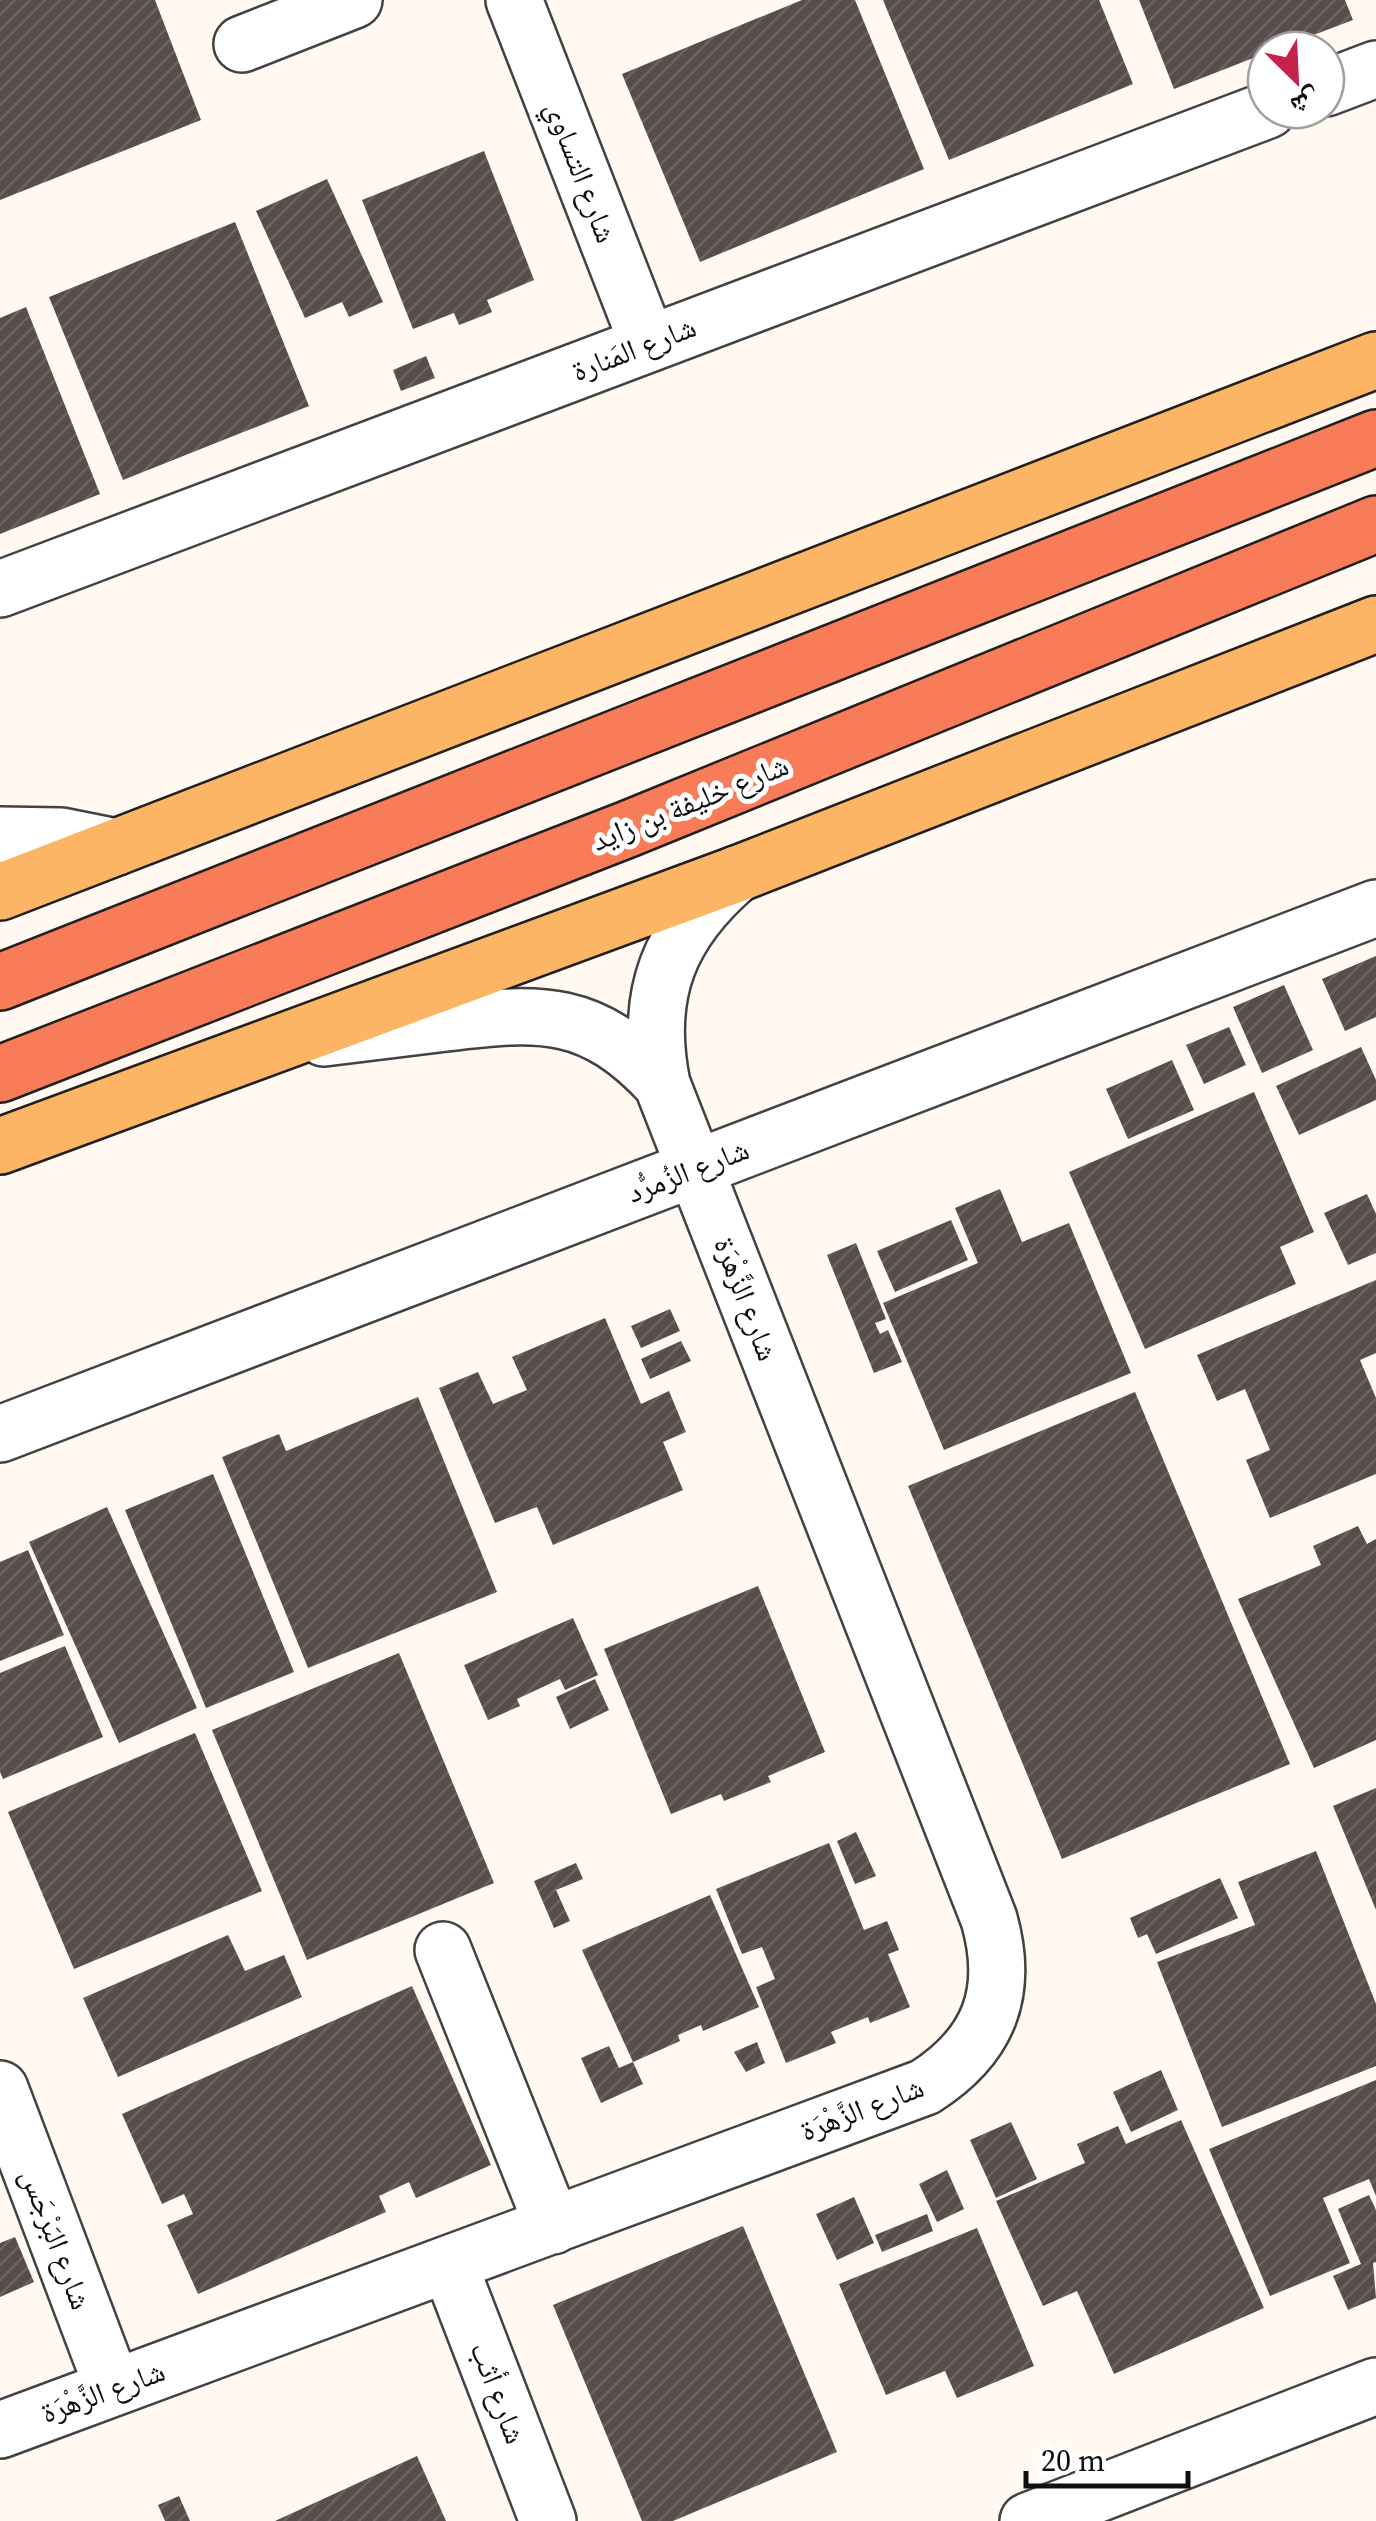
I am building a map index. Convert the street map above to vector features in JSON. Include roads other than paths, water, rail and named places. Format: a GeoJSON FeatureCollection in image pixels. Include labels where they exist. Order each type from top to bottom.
{"type":"FeatureCollection","features":[{"type":"Feature","properties":{"kind":"highway"},"geometry":{"type":"LineString","coordinates":[[0,982],[1376,438]]}},
{"type":"Feature","properties":{"kind":"highway","name":"شارع خليفة بن زايد"},"geometry":{"type":"LineString","coordinates":[[0,1074],[646,822],[1376,524]]}},
{"type":"Feature","properties":{"kind":"main road"},"geometry":{"type":"LineString","coordinates":[[0,892],[1376,360]]}},
{"type":"Feature","properties":{"kind":"main road"},"geometry":{"type":"LineString","coordinates":[[0,1146],[736,874],[1376,624]]}},
{"type":"Feature","properties":{"kind":"street"},"geometry":{"type":"LineString","coordinates":[[242,44],[354,0]]}},
{"type":"Feature","properties":{"kind":"street","name":"شارع التساوي"},"geometry":{"type":"LineString","coordinates":[[514,0],[648,344]]}},
{"type":"Feature","properties":{"kind":"street"},"geometry":{"type":"LineString","coordinates":[[1346,80],[1376,69]]}},
{"type":"Feature","properties":{"kind":"street","name":"شارع المَنارة"},"geometry":{"type":"LineString","coordinates":[[0,589],[1246,118]]}},
{"type":"Feature","properties":{"kind":"street"},"geometry":{"type":"LineString","coordinates":[[0,834],[61,836],[116,847]]}},
{"type":"Feature","properties":{"kind":"street","name":"شارع الزَّهْرَة"},"geometry":{"type":"LineString","coordinates":[[0,2430],[925,2087],[949,2072],[969,2052],[984,2028],[994,2002],[998,1974],[989,1919],[662,1084],[655,1034],[661,984],[672,952],[710,896],[736,874]]}},
{"type":"Feature","properties":{"kind":"street","name":"شارع الزُمرُّد"},"geometry":{"type":"LineString","coordinates":[[0,1434],[1376,908]]}},
{"type":"Feature","properties":{"kind":"street","name":"شارع الزَّهْرَة"},"geometry":{"type":"LineString","coordinates":[[281,1044],[519,1014],[552,1017],[614,1040],[662,1084]]}},
{"type":"Feature","properties":{"kind":"street"},"geometry":{"type":"LineString","coordinates":[[444,1950],[552,2226]]}},
{"type":"Feature","properties":{"kind":"street","name":"شارع البَرْجَس"},"geometry":{"type":"LineString","coordinates":[[0,2089],[113,2388]]}},
{"type":"Feature","properties":{"kind":"street","name":"شارع أثب"},"geometry":{"type":"LineString","coordinates":[[448,2264],[548,2521]]}},
{"type":"Feature","properties":{"kind":"street"},"geometry":{"type":"LineString","coordinates":[[1028,2521],[1376,2386]]}}]}
